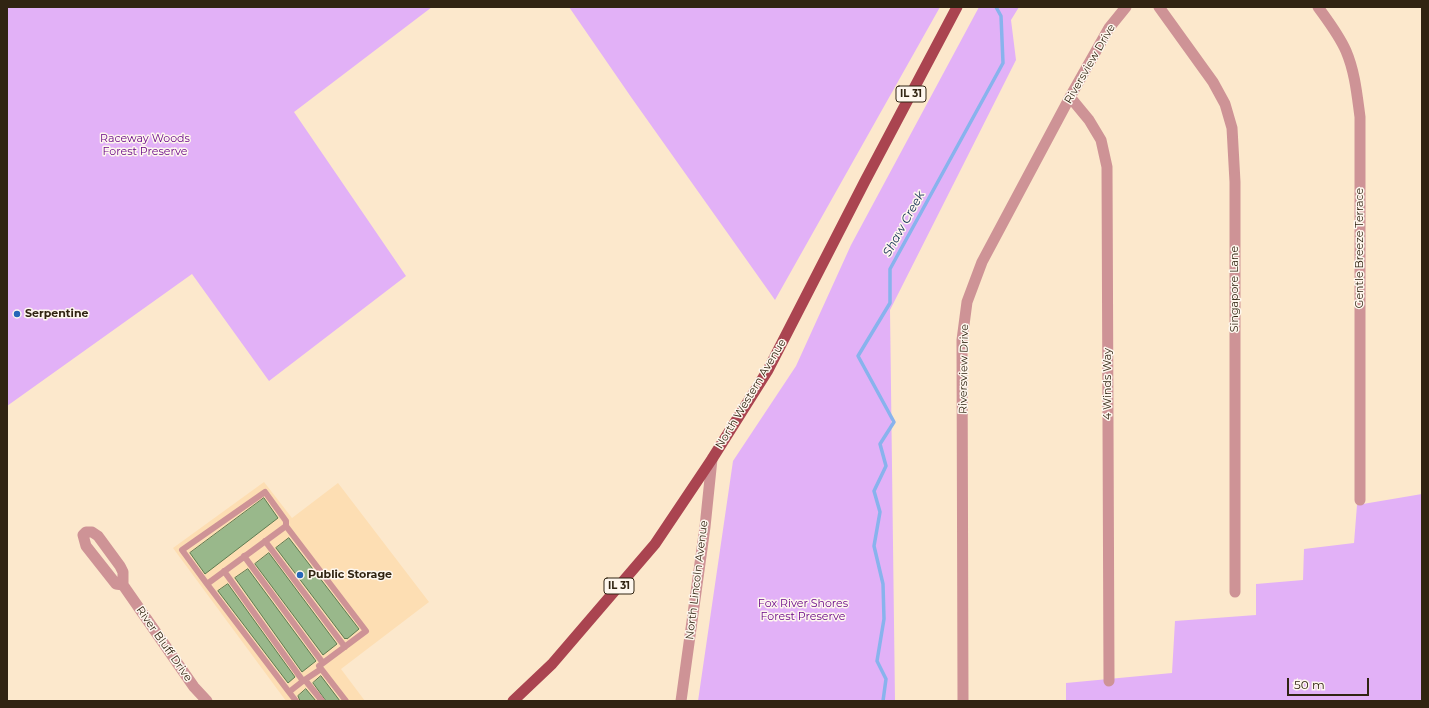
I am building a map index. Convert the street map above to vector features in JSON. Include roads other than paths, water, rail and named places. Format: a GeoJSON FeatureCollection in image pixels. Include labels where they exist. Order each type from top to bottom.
{"type":"FeatureCollection","features":[{"type":"Feature","properties":{"kind":"main road","name":"North Western Avenue"},"geometry":{"type":"LineString","coordinates":[[512,701],[552,664],[655,544],[712,459],[768,370],[865,181],[957,7]]}},
{"type":"Feature","properties":{"kind":"street","name":"Riversview Drive"},"geometry":{"type":"LineString","coordinates":[[963,701],[962,340],[967,302],[982,262],[1070,97],[1109,28],[1126,7]]}},
{"type":"Feature","properties":{"kind":"street","name":"Singapore Lane"},"geometry":{"type":"LineString","coordinates":[[1159,7],[1213,82],[1225,104],[1232,128],[1235,182],[1235,592]]}},
{"type":"Feature","properties":{"kind":"street","name":"Gentle Breeze Terrace"},"geometry":{"type":"LineString","coordinates":[[1318,7],[1336,32],[1346,51],[1357,88],[1360,117],[1360,500]]}},
{"type":"Feature","properties":{"kind":"street","name":"4 Winds Way"},"geometry":{"type":"LineString","coordinates":[[1070,97],[1089,120],[1100,140],[1107,167],[1109,681]]}},
{"type":"Feature","properties":{"kind":"street","name":"North Lincoln Avenue"},"geometry":{"type":"LineString","coordinates":[[681,701],[705,527],[712,459]]}},
{"type":"Feature","properties":{"kind":"street","name":"River Bluff Drive"},"geometry":{"type":"LineString","coordinates":[[123,586],[116,584],[86,546],[82,535],[86,532],[92,532],[98,536],[120,566],[123,572],[123,586],[194,687],[208,701]]}},
{"type":"Feature","properties":{"kind":"lane"},"geometry":{"type":"LineString","coordinates":[[289,692],[345,646],[366,631],[286,526],[286,521],[265,492],[182,550],[207,584],[289,692],[296,701]]}},
{"type":"Feature","properties":{"kind":"lane"},"geometry":{"type":"LineString","coordinates":[[207,584],[286,526]]}},
{"type":"Feature","properties":{"kind":"lane"},"geometry":{"type":"LineString","coordinates":[[265,541],[345,646]]}},
{"type":"Feature","properties":{"kind":"lane"},"geometry":{"type":"LineString","coordinates":[[244,556],[346,701]]}},
{"type":"Feature","properties":{"kind":"lane"},"geometry":{"type":"LineString","coordinates":[[224,571],[304,681],[322,701]]}},
{"type":"Feature","properties":{"kind":"waterway","name":"Shaw Creek"},"geometry":{"type":"LineString","coordinates":[[883,701],[886,679],[877,661],[884,619],[883,584],[874,546],[880,512],[874,491],[886,466],[880,444],[894,422],[858,356],[890,303],[890,269],[1003,63],[1001,16],[996,7]]}},
{"type":"Feature","properties":{"kind":"place","name":"Serpentine"},"geometry":{"type":"Point","coordinates":[17,314]}},
{"type":"Feature","properties":{"kind":"place","name":"Public Storage"},"geometry":{"type":"Point","coordinates":[300,575]}},
{"type":"Feature","properties":{"kind":"park label","name":"Raceway Woods Forest Preserve"},"geometry":{"type":"Point","coordinates":[145,145]}},
{"type":"Feature","properties":{"kind":"park label","name":"Fox River Shores Forest Preserve"},"geometry":{"type":"Point","coordinates":[803,610]}}]}
